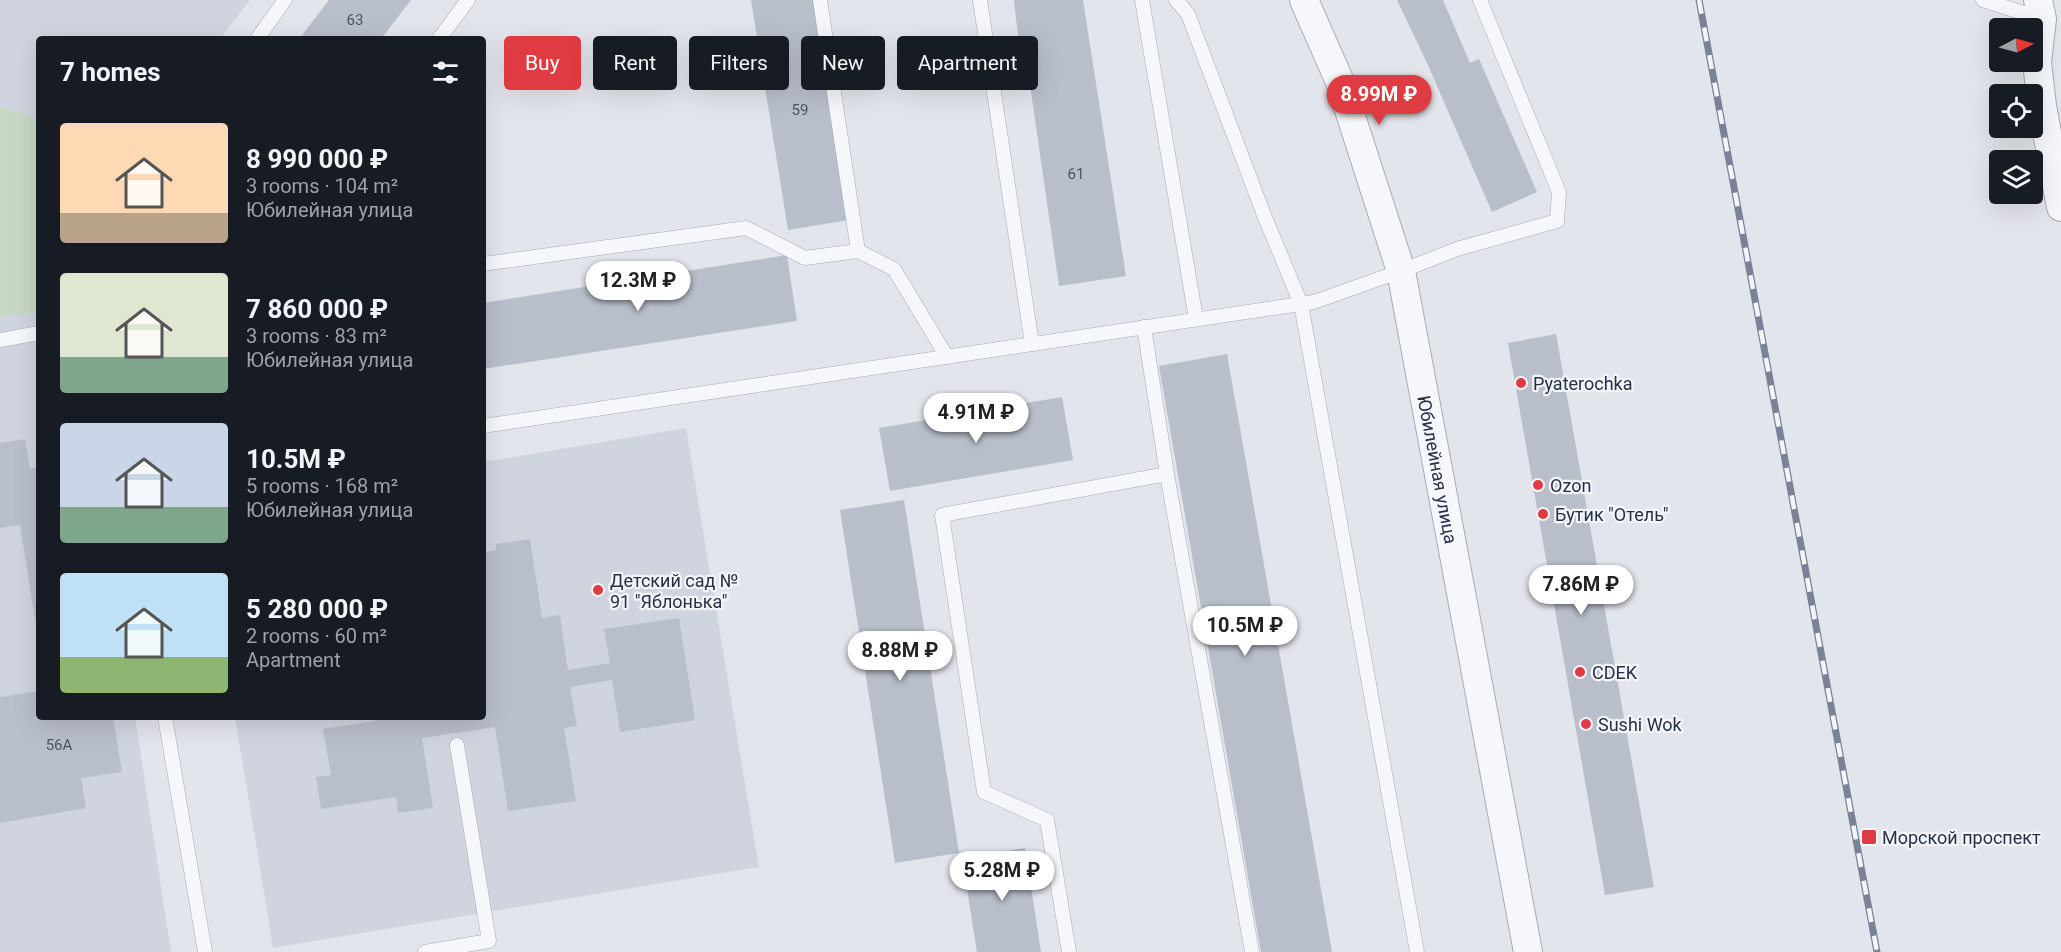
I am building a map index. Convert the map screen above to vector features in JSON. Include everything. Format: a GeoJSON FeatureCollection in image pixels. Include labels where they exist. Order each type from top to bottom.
{"type":"FeatureCollection","features":[{"type":"Feature","properties":{"kind":"street","name":"Юбилейная улица"},"geometry":{"type":"LineString","coordinates":[[1304,0],[1340,82],[1401,271],[1528,952]]}},
{"type":"Feature","properties":{"kind":"street"},"geometry":{"type":"LineString","coordinates":[[2045,6],[2037,62],[2042,106],[2061,207]]}},
{"type":"Feature","properties":{"kind":"lane"},"geometry":{"type":"LineString","coordinates":[[259,36],[285,0]]}},
{"type":"Feature","properties":{"kind":"lane"},"geometry":{"type":"LineString","coordinates":[[441,36],[468,0]]}},
{"type":"Feature","properties":{"kind":"lane"},"geometry":{"type":"LineString","coordinates":[[820,0],[858,251]]}},
{"type":"Feature","properties":{"kind":"lane"},"geometry":{"type":"LineString","coordinates":[[980,0],[1032,344]]}},
{"type":"Feature","properties":{"kind":"lane"},"geometry":{"type":"LineString","coordinates":[[1142,0],[1196,319]]}},
{"type":"Feature","properties":{"kind":"lane"},"geometry":{"type":"LineString","coordinates":[[1176,0],[1188,14],[1264,215],[1301,304],[1418,952]]}},
{"type":"Feature","properties":{"kind":"lane"},"geometry":{"type":"LineString","coordinates":[[486,426],[1314,302],[1457,249],[1557,221],[1559,192],[1480,0]]}},
{"type":"Feature","properties":{"kind":"lane"},"geometry":{"type":"LineString","coordinates":[[1983,0],[2045,6]]}},
{"type":"Feature","properties":{"kind":"lane"},"geometry":{"type":"LineString","coordinates":[[486,264],[746,228],[805,258],[858,251],[894,269],[947,357]]}},
{"type":"Feature","properties":{"kind":"lane"},"geometry":{"type":"LineString","coordinates":[[1144,327],[1167,474],[1252,952]]}},
{"type":"Feature","properties":{"kind":"lane"},"geometry":{"type":"LineString","coordinates":[[0,340],[36,334]]}},
{"type":"Feature","properties":{"kind":"lane"},"geometry":{"type":"LineString","coordinates":[[1069,952],[1047,820],[984,792],[942,515],[1167,474]]}},
{"type":"Feature","properties":{"kind":"lane"},"geometry":{"type":"LineString","coordinates":[[165,720],[204,952]]}},
{"type":"Feature","properties":{"kind":"lane"},"geometry":{"type":"LineString","coordinates":[[425,952],[489,941],[457,745]]}},
{"type":"Feature","properties":{"kind":"shaded area"},"geometry":{"type":"Polygon","coordinates":[[[0,0],[250,0],[222,36],[36,36],[36,720],[135,720],[171,952],[0,952],[0,0]]]}},
{"type":"Feature","properties":{"kind":"shaded area","name":"Детский сад № 91 \"Яблонька\""},"geometry":{"type":"Polygon","coordinates":[[[686,428],[759,867],[273,948],[235,720],[486,720],[486,461],[686,428]]]}},
{"type":"Feature","properties":{"kind":"green space"},"geometry":{"type":"Polygon","coordinates":[[[0,106],[36,119],[36,312],[0,317],[0,106]]]}},
{"type":"Feature","properties":{"kind":"building"},"geometry":{"type":"Polygon","coordinates":[[[329,0],[411,0],[383,36],[301,36],[329,0]]]}},
{"type":"Feature","properties":{"kind":"building"},"geometry":{"type":"Polygon","coordinates":[[[751,0],[813,0],[819,36],[801,36],[801,90],[828,90],[849,220],[788,230],[765,90],[789,90],[789,36],[757,36],[751,0]]]}},
{"type":"Feature","properties":{"kind":"building"},"geometry":{"type":"Polygon","coordinates":[[[1014,0],[1083,0],[1126,276],[1059,286],[1031,90],[1038,90],[1038,36],[1018,36],[1014,0]]]}},
{"type":"Feature","properties":{"kind":"building"},"geometry":{"type":"Polygon","coordinates":[[[1397,0],[1443,0],[1470,63],[1479,59],[1537,192],[1492,212],[1397,0]]]}},
{"type":"Feature","properties":{"kind":"building"},"geometry":{"type":"Polygon","coordinates":[[[787,255],[797,321],[486,369],[486,303],[787,255]]]}},
{"type":"Feature","properties":{"kind":"building"},"geometry":{"type":"Polygon","coordinates":[[[1556,334],[1654,887],[1605,895],[1508,343],[1556,334]]]}},
{"type":"Feature","properties":{"kind":"building"},"geometry":{"type":"Polygon","coordinates":[[[1227,354],[1332,952],[1261,952],[1159,366],[1227,354]]]}},
{"type":"Feature","properties":{"kind":"building"},"geometry":{"type":"Polygon","coordinates":[[[1062,397],[1073,460],[890,491],[879,428],[1062,397]]]}},
{"type":"Feature","properties":{"kind":"building"},"geometry":{"type":"Polygon","coordinates":[[[25,439],[30,469],[36,468],[36,625],[20,525],[0,528],[0,443],[25,439]]]}},
{"type":"Feature","properties":{"kind":"building"},"geometry":{"type":"Polygon","coordinates":[[[904,500],[959,853],[895,863],[840,510],[904,500]]]}},
{"type":"Feature","properties":{"kind":"building"},"geometry":{"type":"Polygon","coordinates":[[[530,539],[542,618],[560,615],[568,670],[610,663],[604,629],[679,618],[695,720],[620,732],[612,680],[570,687],[577,726],[564,728],[576,801],[508,811],[495,727],[422,738],[433,808],[398,813],[396,797],[321,809],[316,777],[331,775],[323,729],[375,720],[486,720],[486,552],[496,550],[496,544],[530,539]]]}},
{"type":"Feature","properties":{"kind":"building"},"geometry":{"type":"Polygon","coordinates":[[[36,691],[36,720],[113,720],[122,772],[81,778],[86,808],[0,823],[0,697],[36,691]]]}},
{"type":"Feature","properties":{"kind":"building"},"geometry":{"type":"Polygon","coordinates":[[[1025,848],[1041,952],[977,952],[962,858],[1025,848]]]}},
{"type":"Feature","properties":{"kind":"railway"},"geometry":{"type":"LineString","coordinates":[[1699,0],[1877,952]]}},
{"type":"Feature","properties":{"kind":"place","name":"Pyaterochka"},"geometry":{"type":"Point","coordinates":[1521,383]}},
{"type":"Feature","properties":{"kind":"place","name":"Ozon"},"geometry":{"type":"Point","coordinates":[1538,485]}},
{"type":"Feature","properties":{"kind":"place","name":"Бутик \"Отель\""},"geometry":{"type":"Point","coordinates":[1543,514]}},
{"type":"Feature","properties":{"kind":"place","name":"Детский сад № 91 \"Яблонька\""},"geometry":{"type":"Point","coordinates":[598,590]}},
{"type":"Feature","properties":{"kind":"place","name":"CDEK"},"geometry":{"type":"Point","coordinates":[1580,672]}},
{"type":"Feature","properties":{"kind":"place","name":"Sushi Wok"},"geometry":{"type":"Point","coordinates":[1586,724]}},
{"type":"Feature","properties":{"kind":"place","name":"Морской проспект"},"geometry":{"type":"Point","coordinates":[1869,837]}}]}
